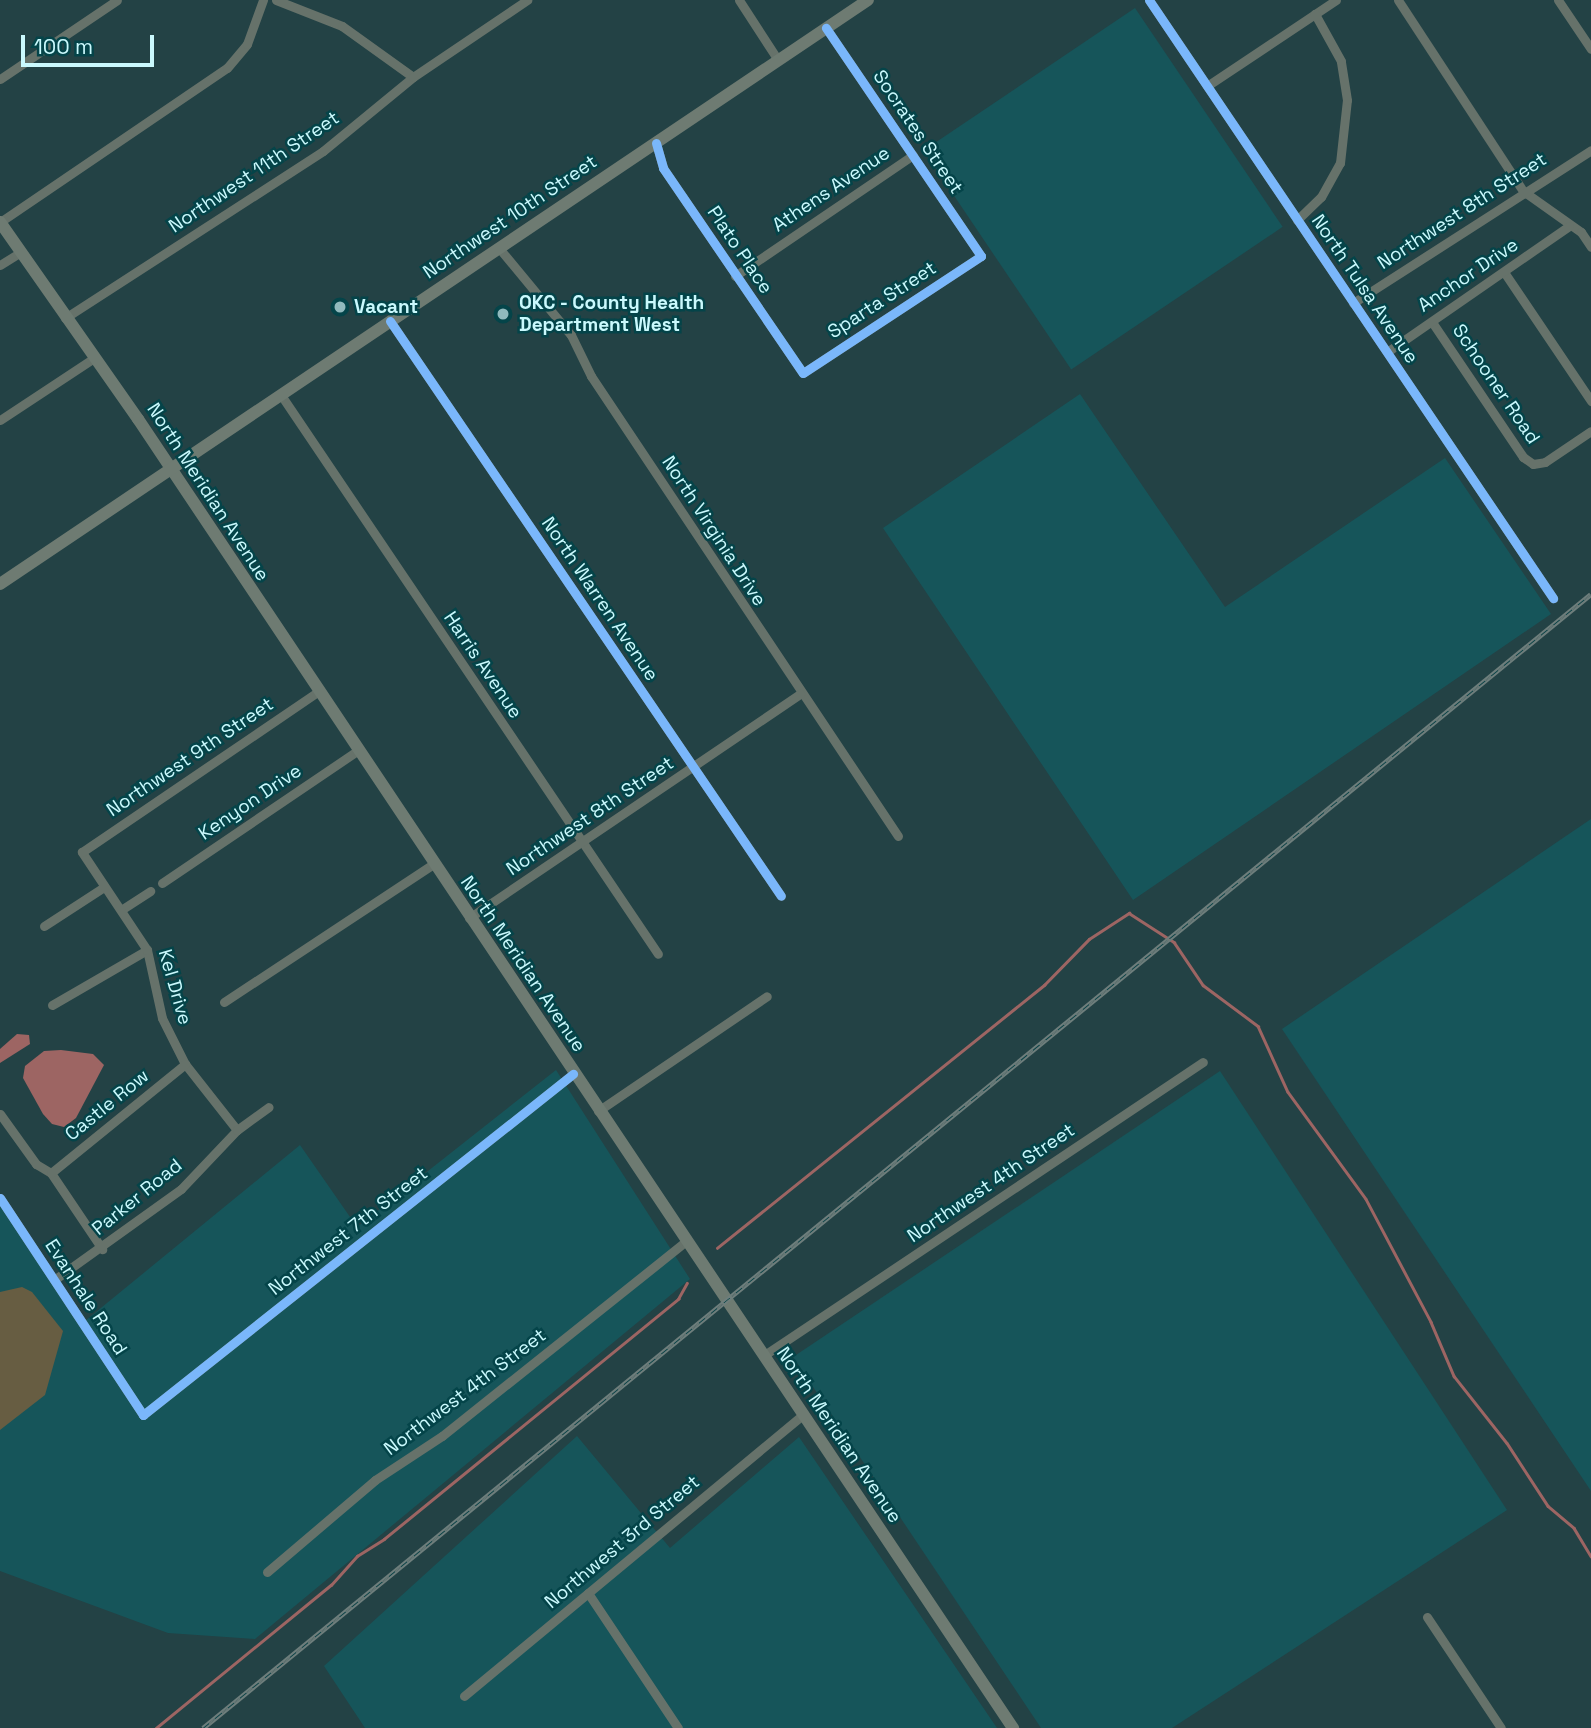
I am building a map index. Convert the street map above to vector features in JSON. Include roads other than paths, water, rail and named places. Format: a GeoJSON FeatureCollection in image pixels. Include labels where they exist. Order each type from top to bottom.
{"type":"FeatureCollection","features":[{"type":"Feature","properties":{"kind":"main road","name":"Northwest 10th Street"},"geometry":{"type":"LineString","coordinates":[[0,583],[868,0]]}},
{"type":"Feature","properties":{"kind":"main road","name":"North Meridian Avenue"},"geometry":{"type":"LineString","coordinates":[[0,222],[171,470],[468,918],[1013,1728]]}},
{"type":"Feature","properties":{"kind":"street"},"geometry":{"type":"LineString","coordinates":[[0,79],[117,0]]}},
{"type":"Feature","properties":{"kind":"street"},"geometry":{"type":"LineString","coordinates":[[0,222],[227,68],[247,44],[263,0]]}},
{"type":"Feature","properties":{"kind":"street"},"geometry":{"type":"LineString","coordinates":[[276,0],[342,26],[414,77]]}},
{"type":"Feature","properties":{"kind":"street"},"geometry":{"type":"LineString","coordinates":[[739,0],[778,60]]}},
{"type":"Feature","properties":{"kind":"street","name":"North Tulsa Avenue"},"geometry":{"type":"LineString","coordinates":[[1149,0],[1553,597]]}},
{"type":"Feature","properties":{"kind":"street"},"geometry":{"type":"LineString","coordinates":[[1207,86],[1336,0]]}},
{"type":"Feature","properties":{"kind":"street"},"geometry":{"type":"LineString","coordinates":[[1398,0],[1523,191],[1540,200],[1569,226],[1581,232],[1591,247]]}},
{"type":"Feature","properties":{"kind":"street"},"geometry":{"type":"LineString","coordinates":[[1558,0],[1591,49]]}},
{"type":"Feature","properties":{"kind":"street","name":"Northwest 11th Street"},"geometry":{"type":"LineString","coordinates":[[65,318],[323,151],[414,77],[525,1]]}},
{"type":"Feature","properties":{"kind":"street"},"geometry":{"type":"LineString","coordinates":[[1297,219],[1321,197],[1340,163],[1347,100],[1341,61],[1315,14]]}},
{"type":"Feature","properties":{"kind":"street","name":"Socrates Street"},"geometry":{"type":"LineString","coordinates":[[826,28],[981,256]]}},
{"type":"Feature","properties":{"kind":"street","name":"Plato Place"},"geometry":{"type":"LineString","coordinates":[[656,143],[663,168],[803,373]]}},
{"type":"Feature","properties":{"kind":"street","name":"Northwest 8th Street"},"geometry":{"type":"LineString","coordinates":[[1353,303],[1523,191],[1591,150]]}},
{"type":"Feature","properties":{"kind":"street","name":"Athens Avenue"},"geometry":{"type":"LineString","coordinates":[[735,276],[913,155]]}},
{"type":"Feature","properties":{"kind":"street","name":"Anchor Drive"},"geometry":{"type":"LineString","coordinates":[[1387,352],[1569,226]]}},
{"type":"Feature","properties":{"kind":"street","name":"North Virginia Drive"},"geometry":{"type":"LineString","coordinates":[[499,248],[570,335],[592,376],[800,694],[898,836]]}},
{"type":"Feature","properties":{"kind":"street"},"geometry":{"type":"LineString","coordinates":[[0,265],[21,252]]}},
{"type":"Feature","properties":{"kind":"street","name":"Sparta Street"},"geometry":{"type":"LineString","coordinates":[[803,373],[981,256]]}},
{"type":"Feature","properties":{"kind":"street"},"geometry":{"type":"LineString","coordinates":[[1504,272],[1591,401]]}},
{"type":"Feature","properties":{"kind":"street","name":"North Warren Avenue"},"geometry":{"type":"LineString","coordinates":[[390,321],[781,896]]}},
{"type":"Feature","properties":{"kind":"street","name":"Schooner Road"},"geometry":{"type":"LineString","coordinates":[[1432,321],[1523,457],[1533,464],[1545,463],[1591,431]]}},
{"type":"Feature","properties":{"kind":"street"},"geometry":{"type":"LineString","coordinates":[[0,420],[94,358]]}},
{"type":"Feature","properties":{"kind":"street","name":"Harris Avenue"},"geometry":{"type":"LineString","coordinates":[[281,395],[658,954]]}},
{"type":"Feature","properties":{"kind":"street","name":"Northwest 9th Street"},"geometry":{"type":"LineString","coordinates":[[82,852],[317,692]]}},
{"type":"Feature","properties":{"kind":"street","name":"Northwest 8th Street"},"geometry":{"type":"LineString","coordinates":[[468,918],[800,694]]}},
{"type":"Feature","properties":{"kind":"street","name":"Kenyon Drive"},"geometry":{"type":"LineString","coordinates":[[162,883],[357,751]]}},
{"type":"Feature","properties":{"kind":"street","name":"Kel Drive"},"geometry":{"type":"LineString","coordinates":[[82,852],[147,950],[162,1018],[185,1064],[237,1130]]}},
{"type":"Feature","properties":{"kind":"street"},"geometry":{"type":"LineString","coordinates":[[224,1002],[433,864]]}},
{"type":"Feature","properties":{"kind":"street"},"geometry":{"type":"LineString","coordinates":[[44,926],[104,887]]}},
{"type":"Feature","properties":{"kind":"street"},"geometry":{"type":"LineString","coordinates":[[121,910],[150,891]]}},
{"type":"Feature","properties":{"kind":"street"},"geometry":{"type":"LineString","coordinates":[[52,1005],[147,950]]}},
{"type":"Feature","properties":{"kind":"street"},"geometry":{"type":"LineString","coordinates":[[598,1111],[767,996]]}},
{"type":"Feature","properties":{"kind":"street","name":"Northwest 4th Street"},"geometry":{"type":"LineString","coordinates":[[763,1356],[1203,1062]]}},
{"type":"Feature","properties":{"kind":"street","name":"Castle Row"},"geometry":{"type":"LineString","coordinates":[[51,1173],[185,1064]]}},
{"type":"Feature","properties":{"kind":"street","name":"Northwest 7th Street"},"geometry":{"type":"LineString","coordinates":[[143,1415],[573,1074]]}},
{"type":"Feature","properties":{"kind":"street","name":"Parker Road"},"geometry":{"type":"LineString","coordinates":[[54,1280],[102,1249],[181,1189],[237,1130],[269,1107]]}},
{"type":"Feature","properties":{"kind":"street"},"geometry":{"type":"LineString","coordinates":[[0,1114],[36,1164],[51,1173],[102,1249]]}},
{"type":"Feature","properties":{"kind":"street","name":"Evanhale Road"},"geometry":{"type":"LineString","coordinates":[[0,1198],[143,1415]]}},
{"type":"Feature","properties":{"kind":"street","name":"Northwest 4th Street"},"geometry":{"type":"LineString","coordinates":[[267,1573],[375,1480],[442,1436],[686,1241]]}},
{"type":"Feature","properties":{"kind":"street","name":"Northwest 3rd Street"},"geometry":{"type":"LineString","coordinates":[[464,1696],[803,1415]]}},
{"type":"Feature","properties":{"kind":"street"},"geometry":{"type":"LineString","coordinates":[[588,1593],[678,1728]]}},
{"type":"Feature","properties":{"kind":"street"},"geometry":{"type":"LineString","coordinates":[[1427,1617],[1501,1728]]}},
{"type":"Feature","properties":{"kind":"waterway"},"geometry":{"type":"LineString","coordinates":[[717,1248],[1044,985],[1089,939],[1129,913],[1174,942],[1203,985],[1258,1026],[1288,1092],[1366,1199],[1431,1322],[1454,1376],[1507,1443],[1548,1506],[1574,1528],[1591,1556]]}},
{"type":"Feature","properties":{"kind":"waterway"},"geometry":{"type":"LineString","coordinates":[[156,1728],[331,1585],[357,1556],[384,1539],[678,1299],[687,1283]]}},
{"type":"Feature","properties":{"kind":"railway"},"geometry":{"type":"LineString","coordinates":[[203,1728],[1591,594]]}},
{"type":"Feature","properties":{"kind":"place","name":"Vacant"},"geometry":{"type":"Point","coordinates":[340,307]}},
{"type":"Feature","properties":{"kind":"place","name":"OKC - County Health Department West"},"geometry":{"type":"Point","coordinates":[503,314]}}]}
